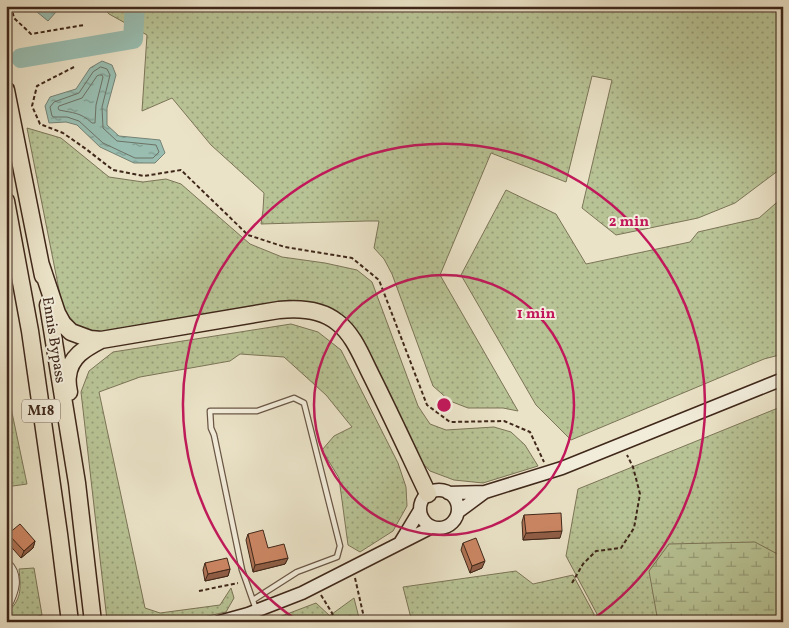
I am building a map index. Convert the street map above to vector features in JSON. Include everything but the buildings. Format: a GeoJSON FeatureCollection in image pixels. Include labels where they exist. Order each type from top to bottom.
{"type":"FeatureCollection","features":[{"type":"Feature","properties":{"kind":"highway","name":"Ennis Bypass"},"geometry":{"type":"LineString","coordinates":[[6,90],[41,265],[77,483],[94,622]]}},
{"type":"Feature","properties":{"kind":"highway","name":"Ennis Bypass"},"geometry":{"type":"LineString","coordinates":[[6,201],[30,331],[70,622]]}},
{"type":"Feature","properties":{"kind":"highway"},"geometry":{"type":"LineString","coordinates":[[41,265],[57,313],[63,324],[71,332],[90,339],[101,340],[297,308],[328,316],[338,322],[349,334],[360,353],[428,494]]}},
{"type":"Feature","properties":{"kind":"highway"},"geometry":{"type":"LineString","coordinates":[[77,483],[68,375],[72,362],[79,353],[101,340]]}},
{"type":"Feature","properties":{"kind":"main road"},"geometry":{"type":"LineString","coordinates":[[448,493],[485,492],[562,468],[783,379]]}},
{"type":"Feature","properties":{"kind":"main road"},"geometry":{"type":"LineString","coordinates":[[400,543],[420,510],[422,501],[428,494],[441,490],[454,498],[458,505],[456,520],[450,526],[441,528],[432,527],[426,523],[420,510]]}},
{"type":"Feature","properties":{"kind":"main road"},"geometry":{"type":"LineString","coordinates":[[458,512],[485,492]]}},
{"type":"Feature","properties":{"kind":"main road"},"geometry":{"type":"LineString","coordinates":[[219,622],[254,606],[302,593],[432,527]]}},
{"type":"Feature","properties":{"kind":"street"},"geometry":{"type":"LineString","coordinates":[[6,563],[14,573],[15,581],[14,592],[6,607]]}},
{"type":"Feature","properties":{"kind":"lane"},"geometry":{"type":"LineString","coordinates":[[294,398],[304,403],[340,546],[337,557],[297,572],[254,606],[242,570],[211,428],[210,411],[257,411],[294,398]]}},
{"type":"Feature","properties":{"kind":"path"},"geometry":{"type":"LineString","coordinates":[[11,6],[14,18],[32,34],[84,25]]}},
{"type":"Feature","properties":{"kind":"path"},"geometry":{"type":"LineString","coordinates":[[74,67],[37,86],[32,106],[40,124],[63,133],[113,170],[144,176],[182,170],[248,235],[285,248],[352,258],[379,280],[427,405],[450,422],[504,421],[530,432],[549,472]]}},
{"type":"Feature","properties":{"kind":"path"},"geometry":{"type":"LineString","coordinates":[[572,583],[583,564],[596,551],[622,548],[634,528],[640,494],[633,467],[622,444]]}},
{"type":"Feature","properties":{"kind":"path"},"geometry":{"type":"LineString","coordinates":[[353,568],[366,622]]}},
{"type":"Feature","properties":{"kind":"path"},"geometry":{"type":"LineString","coordinates":[[199,591],[237,583]]}},
{"type":"Feature","properties":{"kind":"path"},"geometry":{"type":"LineString","coordinates":[[316,586],[336,622]]}},
{"type":"Feature","properties":{"kind":"green space"},"geometry":{"type":"Polygon","coordinates":[[[105,6],[783,6],[783,167],[735,203],[698,218],[616,235],[582,208],[612,80],[592,76],[566,182],[491,153],[440,275],[518,411],[503,408],[468,408],[450,401],[433,386],[392,274],[384,259],[374,248],[379,221],[261,224],[264,193],[211,145],[172,98],[142,111],[147,35],[109,14],[104,9],[105,6]]]}},
{"type":"Feature","properties":{"kind":"green space"},"geometry":{"type":"Polygon","coordinates":[[[27,128],[61,138],[109,177],[143,182],[166,179],[181,184],[250,244],[282,257],[357,270],[372,282],[418,406],[430,424],[446,430],[494,427],[511,432],[525,445],[538,466],[483,483],[454,480],[430,471],[416,456],[348,324],[331,309],[289,300],[100,334],[77,325],[63,310],[27,128]]]}},
{"type":"Feature","properties":{"kind":"green space"},"geometry":{"type":"Polygon","coordinates":[[[506,190],[556,214],[586,264],[690,242],[698,232],[759,218],[783,197],[783,354],[764,359],[571,440],[536,405],[461,275],[506,190]]]}},
{"type":"Feature","properties":{"kind":"green space"},"geometry":{"type":"Polygon","coordinates":[[[291,324],[318,332],[341,350],[398,463],[406,487],[407,506],[393,531],[360,552],[348,545],[339,478],[322,450],[334,436],[352,427],[326,395],[284,357],[240,354],[230,361],[140,377],[99,392],[145,608],[160,613],[220,605],[231,588],[234,598],[226,612],[181,622],[120,622],[107,620],[81,392],[89,371],[113,352],[291,324]]]}},
{"type":"Feature","properties":{"kind":"green space"},"geometry":{"type":"Polygon","coordinates":[[[6,384],[27,484],[6,487],[6,384]]]}},
{"type":"Feature","properties":{"kind":"green space"},"geometry":{"type":"Polygon","coordinates":[[[783,406],[783,622],[596,622],[597,614],[566,556],[578,489],[783,406]]]}},
{"type":"Feature","properties":{"kind":"green space"},"geometry":{"type":"Polygon","coordinates":[[[755,542],[783,557],[783,622],[658,622],[649,571],[669,544],[755,542]]]}},
{"type":"Feature","properties":{"kind":"green space"},"geometry":{"type":"Polygon","coordinates":[[[34,568],[42,615],[16,622],[6,622],[6,614],[18,599],[19,569],[34,568]]]}},
{"type":"Feature","properties":{"kind":"green space"},"geometry":{"type":"Polygon","coordinates":[[[516,571],[533,584],[573,575],[594,614],[594,622],[412,622],[403,587],[516,571]]]}},
{"type":"Feature","properties":{"kind":"green space"},"geometry":{"type":"Polygon","coordinates":[[[354,598],[360,622],[321,622],[354,598]]]}},
{"type":"Feature","properties":{"kind":"green space"},"geometry":{"type":"Polygon","coordinates":[[[316,603],[330,616],[321,622],[266,622],[316,603]]]}},
{"type":"Feature","properties":{"kind":"water"},"geometry":{"type":"Polygon","coordinates":[[[36,6],[55,6],[56,12],[48,21],[37,12],[36,6]]]}},
{"type":"Feature","properties":{"kind":"water"},"geometry":{"type":"Polygon","coordinates":[[[102,61],[112,65],[116,75],[107,108],[107,125],[119,136],[160,140],[165,153],[155,163],[134,163],[100,147],[77,125],[66,122],[49,123],[45,106],[50,97],[76,89],[90,68],[102,61]]]}},
{"type":"Feature","properties":{"kind":"waterway"},"geometry":{"type":"LineString","coordinates":[[21,58],[133,39],[135,6]]}}]}
